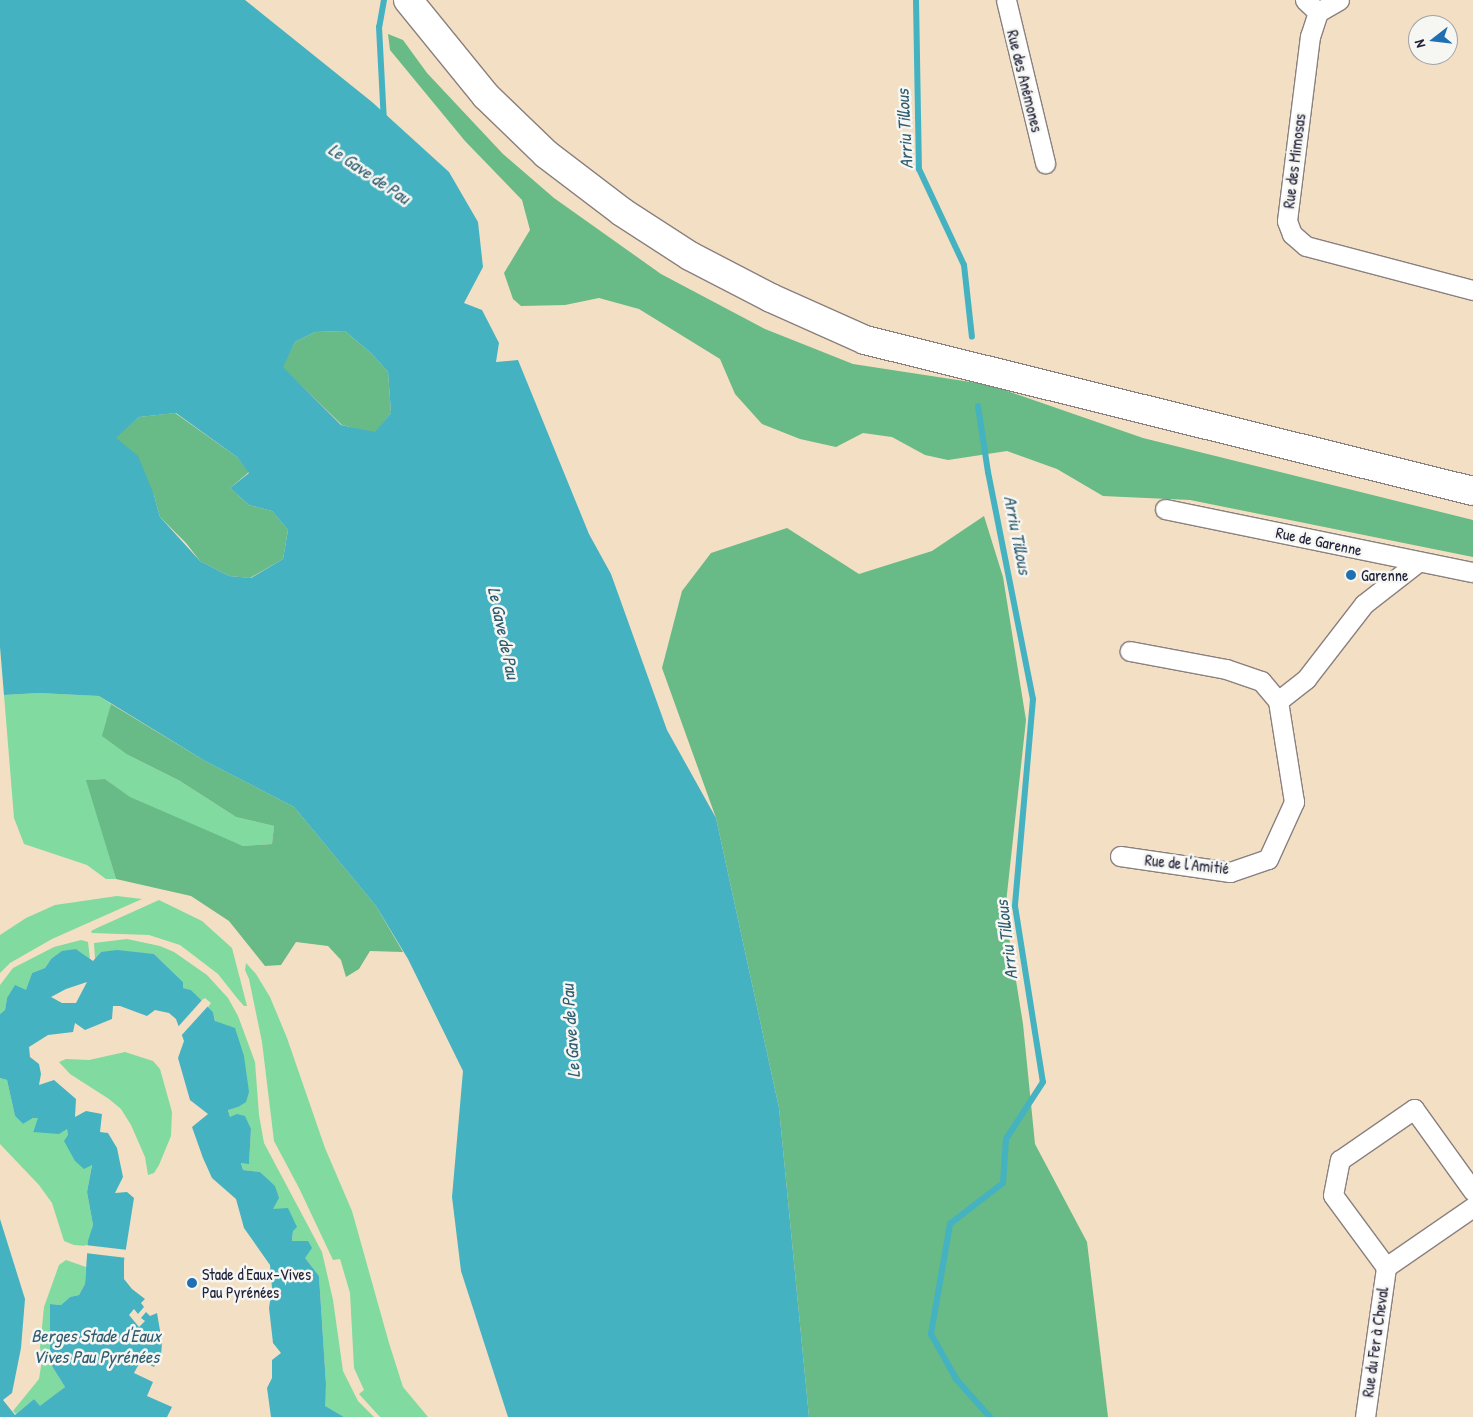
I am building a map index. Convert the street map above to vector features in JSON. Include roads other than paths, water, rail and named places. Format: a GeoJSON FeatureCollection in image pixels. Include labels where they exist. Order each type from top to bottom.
{"type":"FeatureCollection","features":[{"type":"Feature","properties":{"kind":"main road"},"geometry":{"type":"LineString","coordinates":[[410,2],[486,96],[546,154],[637,222],[690,256],[770,298],[865,340],[1473,491]]}},
{"type":"Feature","properties":{"kind":"street","name":"Rue des Anémones"},"geometry":{"type":"LineString","coordinates":[[1006,0],[1045,163]]}},
{"type":"Feature","properties":{"kind":"street","name":"Rue des Mimosas"},"geometry":{"type":"LineString","coordinates":[[1339,0],[1311,6],[1310,36],[1287,221],[1292,234],[1306,246],[1473,290]]}},
{"type":"Feature","properties":{"kind":"street","name":"Rue de Garenne"},"geometry":{"type":"LineString","coordinates":[[1165,509],[1473,572]]}},
{"type":"Feature","properties":{"kind":"street"},"geometry":{"type":"LineString","coordinates":[[1130,651],[1226,670],[1261,681],[1278,701],[1306,679],[1364,604],[1418,562]]}},
{"type":"Feature","properties":{"kind":"street","name":"Rue de l'Amitié"},"geometry":{"type":"LineString","coordinates":[[1120,856],[1230,872],[1268,859],[1294,802],[1278,701]]}},
{"type":"Feature","properties":{"kind":"street","name":"Rue du Fer à Cheval"},"geometry":{"type":"LineString","coordinates":[[1365,1417],[1386,1267],[1333,1195],[1340,1160],[1414,1110],[1473,1191]]}},
{"type":"Feature","properties":{"kind":"street","name":"Rue du Fer à Cheval"},"geometry":{"type":"LineString","coordinates":[[1386,1267],[1473,1207]]}},
{"type":"Feature","properties":{"kind":"water","name":"Le Gave de Pau"},"geometry":{"type":"Polygon","coordinates":[[[0,0],[245,0],[372,102],[449,172],[478,222],[483,267],[464,303],[482,310],[499,343],[496,362],[518,360],[589,534],[611,574],[667,730],[716,818],[779,1108],[809,1417],[508,1417],[461,1271],[452,1197],[463,1071],[408,959],[376,906],[294,807],[205,761],[99,696],[39,693],[4,695],[0,647],[0,0]],[[345,331],[315,332],[295,342],[283,367],[341,425],[375,432],[391,413],[388,372],[371,353],[345,331]],[[176,413],[139,417],[116,438],[138,456],[154,495],[160,517],[200,561],[229,576],[251,578],[283,559],[288,530],[272,511],[249,505],[230,488],[249,473],[237,457],[176,413]]]}},
{"type":"Feature","properties":{"kind":"water","name":"Berges Stade d'Eaux Vives Pau Pyrénées"},"geometry":{"type":"Polygon","coordinates":[[[76,949],[93,961],[101,952],[117,950],[154,954],[183,982],[183,988],[191,990],[213,1012],[215,1021],[235,1028],[244,1056],[249,1092],[246,1102],[228,1110],[230,1117],[237,1114],[245,1116],[251,1129],[249,1164],[241,1163],[243,1170],[260,1172],[275,1186],[279,1198],[273,1209],[288,1208],[297,1227],[293,1231],[292,1241],[308,1241],[312,1248],[305,1258],[319,1276],[326,1384],[325,1406],[344,1417],[271,1417],[267,1388],[272,1378],[272,1360],[281,1353],[273,1343],[269,1308],[272,1288],[270,1265],[244,1228],[236,1199],[212,1178],[203,1158],[192,1127],[208,1114],[190,1100],[178,1058],[184,1041],[176,1019],[169,1013],[155,1010],[147,1016],[120,1006],[113,1006],[112,1019],[85,1030],[75,1023],[73,1032],[48,1035],[29,1047],[30,1057],[39,1064],[41,1074],[39,1085],[54,1080],[76,1099],[75,1117],[86,1111],[102,1114],[100,1132],[108,1133],[117,1148],[123,1177],[115,1193],[127,1192],[134,1198],[124,1261],[124,1279],[132,1289],[145,1299],[141,1303],[144,1307],[138,1314],[134,1309],[129,1315],[139,1327],[145,1321],[141,1318],[146,1312],[150,1316],[157,1313],[162,1342],[161,1356],[154,1367],[141,1360],[134,1373],[153,1382],[147,1396],[172,1407],[167,1417],[0,1417],[0,1219],[25,1299],[21,1348],[12,1393],[3,1400],[15,1415],[34,1399],[40,1406],[65,1387],[50,1363],[50,1304],[61,1305],[70,1297],[79,1295],[85,1284],[88,1241],[93,1225],[87,1192],[92,1165],[84,1169],[75,1161],[64,1141],[68,1135],[67,1129],[59,1134],[33,1132],[38,1118],[33,1118],[23,1124],[15,1116],[7,1080],[0,1078],[0,1014],[5,1010],[7,998],[15,985],[26,990],[32,973],[45,968],[51,959],[62,951],[76,949]],[[87,982],[66,989],[51,997],[62,1003],[76,1003],[87,982]]]}},
{"type":"Feature","properties":{"kind":"waterway"},"geometry":{"type":"LineString","coordinates":[[384,0],[379,27],[384,121]]}},
{"type":"Feature","properties":{"kind":"waterway","name":"Arriu Tillous"},"geometry":{"type":"LineString","coordinates":[[916,0],[919,169],[964,265],[972,337]]}},
{"type":"Feature","properties":{"kind":"waterway","name":"Arriu Tillous"},"geometry":{"type":"LineString","coordinates":[[978,406],[988,472],[1033,699],[1015,906],[1043,1082],[1006,1139],[1003,1183],[950,1224],[931,1334],[956,1379],[990,1417]]}},
{"type":"Feature","properties":{"kind":"place","name":"Garenne"},"geometry":{"type":"Point","coordinates":[1351,575]}},
{"type":"Feature","properties":{"kind":"place","name":"Stade d'Eaux-Vives Pau Pyrénées"},"geometry":{"type":"Point","coordinates":[192,1283]}}]}
